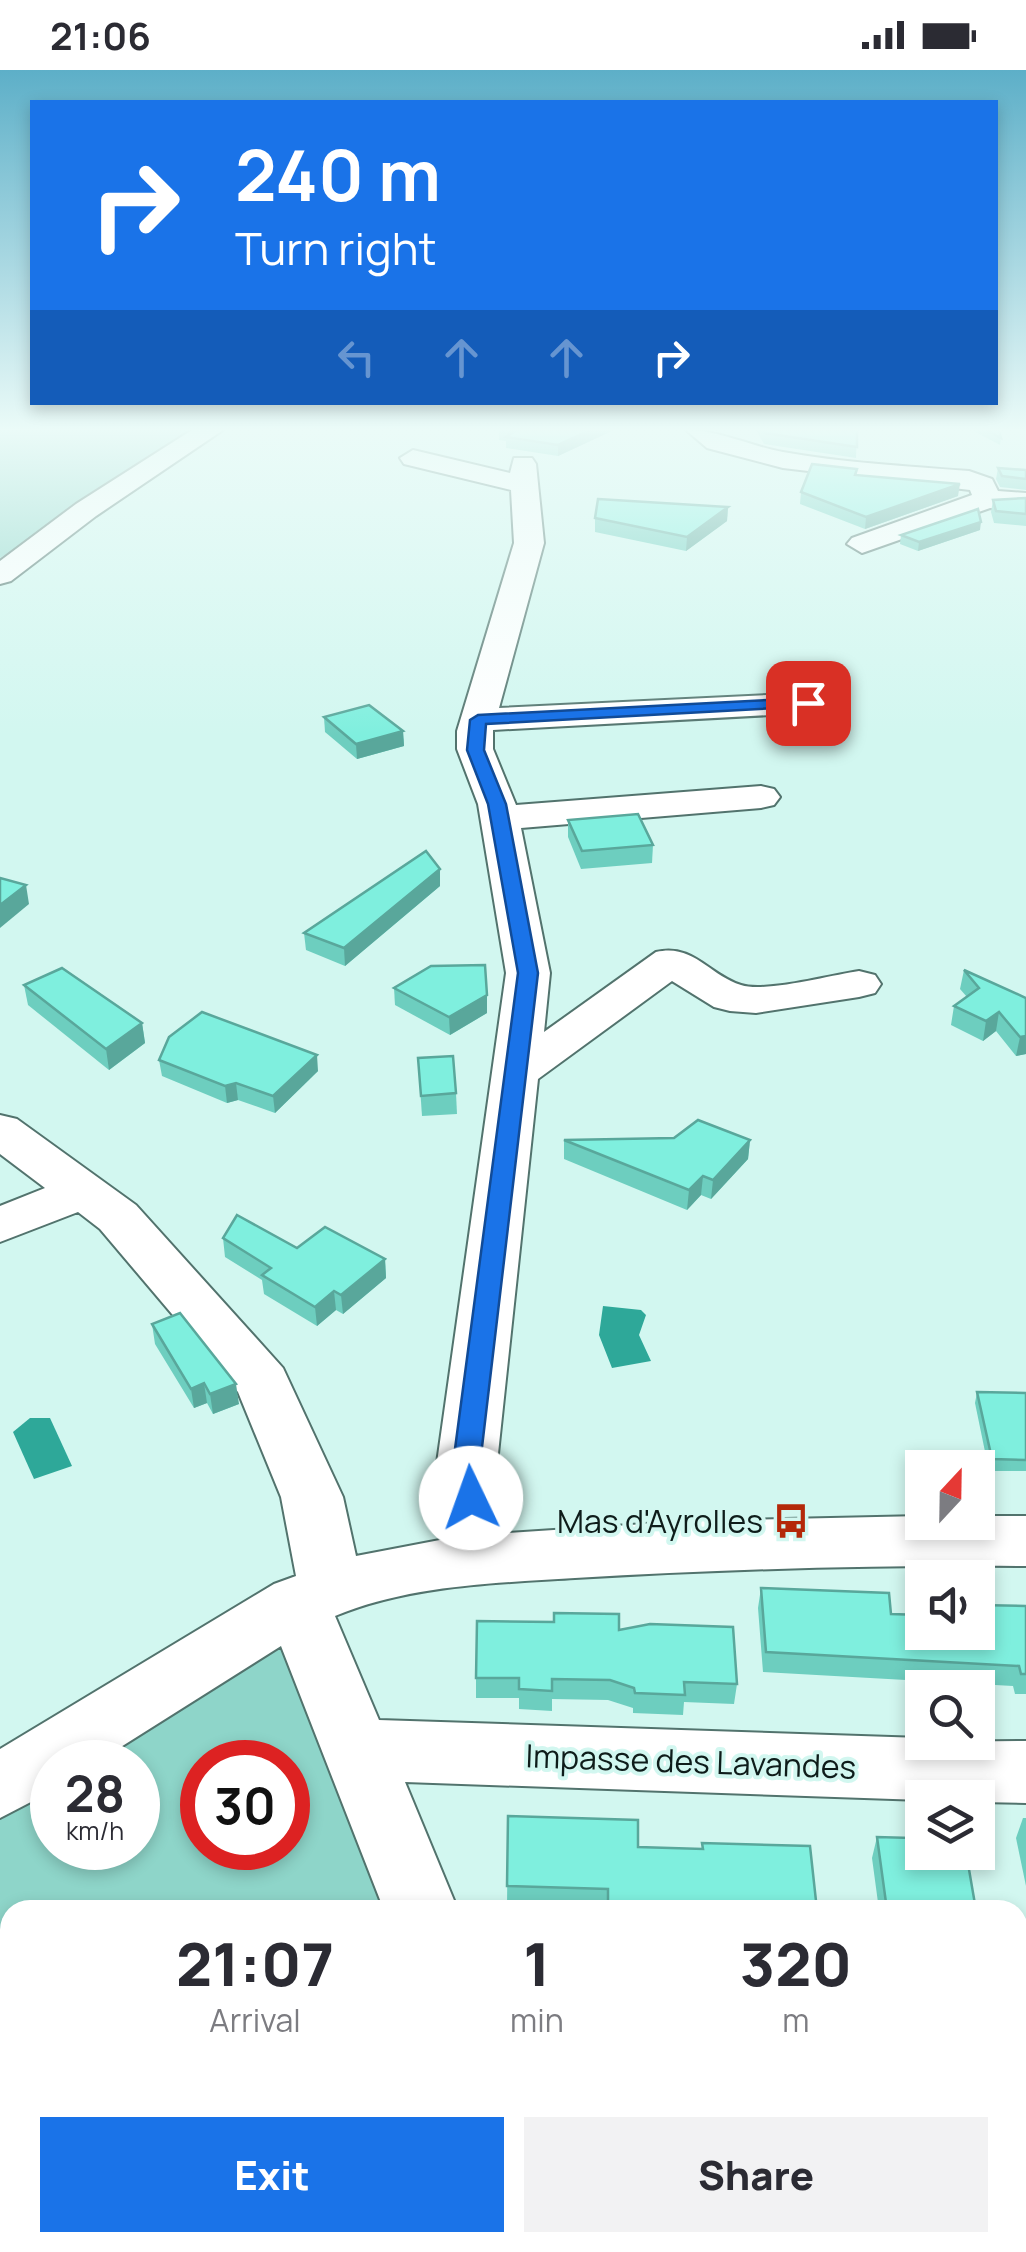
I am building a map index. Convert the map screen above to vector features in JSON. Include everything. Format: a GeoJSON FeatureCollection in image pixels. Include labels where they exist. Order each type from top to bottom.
{"type":"FeatureCollection","features":[{"type":"Feature","properties":{"kind":"street"},"geometry":{"type":"LineString","coordinates":[[0,575],[57,532]]}},
{"type":"Feature","properties":{"kind":"street"},"geometry":{"type":"LineString","coordinates":[[479,1560],[467,1464],[528,973],[500,818],[476,750],[478,720],[529,543],[528,532]]}},
{"type":"Feature","properties":{"kind":"street"},"geometry":{"type":"LineString","coordinates":[[862,544],[896,532]]}},
{"type":"Feature","properties":{"kind":"street"},"geometry":{"type":"LineString","coordinates":[[478,720],[808,703]]}},
{"type":"Feature","properties":{"kind":"street"},"geometry":{"type":"LineString","coordinates":[[500,818],[761,798]]}},
{"type":"Feature","properties":{"kind":"street"},"geometry":{"type":"LineString","coordinates":[[518,1072],[671,962],[730,998],[756,1000],[859,984]]}},
{"type":"Feature","properties":{"kind":"street"},"geometry":{"type":"LineString","coordinates":[[0,1130],[118,1217],[262,1383],[312,1496],[314,1596],[356,1750],[417,1900]]}},
{"type":"Feature","properties":{"kind":"street"},"geometry":{"type":"LineString","coordinates":[[0,1225],[83,1190]]}},
{"type":"Feature","properties":{"kind":"street"},"geometry":{"type":"LineString","coordinates":[[0,1786],[314,1596],[479,1560],[784,1542],[1026,1542]]}},
{"type":"Feature","properties":{"kind":"street","name":"Impasse des Lavandes"},"geometry":{"type":"LineString","coordinates":[[356,1750],[1026,1772]]}},
{"type":"Feature","properties":{"kind":"shaded area"},"geometry":{"type":"Polygon","coordinates":[[[0,532],[43,532],[0,558],[0,532]]]}},
{"type":"Feature","properties":{"kind":"shaded area"},"geometry":{"type":"Polygon","coordinates":[[[603,1306],[641,1310],[646,1315],[639,1335],[651,1361],[612,1368],[599,1335],[603,1306]]]}},
{"type":"Feature","properties":{"kind":"shaded area"},"geometry":{"type":"Polygon","coordinates":[[[30,1418],[50,1418],[72,1466],[34,1479],[13,1432],[30,1418]]]}},
{"type":"Feature","properties":{"kind":"shaded area"},"geometry":{"type":"Polygon","coordinates":[[[282,1640],[397,1900],[0,1900],[0,1812],[30,1792],[30,1870],[160,1870],[160,1740],[111,1740],[206,1678],[282,1640]]]}},
{"type":"Feature","properties":{"kind":"building"},"geometry":{"type":"Polygon","coordinates":[[[662,532],[694,532],[687,537],[662,532]]]}},
{"type":"Feature","properties":{"kind":"building"},"geometry":{"type":"Polygon","coordinates":[[[910,532],[951,532],[919,542],[901,535],[910,532]]]}},
{"type":"Feature","properties":{"kind":"building"},"geometry":{"type":"Polygon","coordinates":[[[369,705],[403,731],[356,744],[324,717],[369,705]]]}},
{"type":"Feature","properties":{"kind":"building"},"geometry":{"type":"Polygon","coordinates":[[[638,814],[653,845],[582,851],[568,820],[638,814]]]}},
{"type":"Feature","properties":{"kind":"building"},"geometry":{"type":"Polygon","coordinates":[[[426,851],[440,869],[344,948],[304,933],[426,851]]]}},
{"type":"Feature","properties":{"kind":"building"},"geometry":{"type":"Polygon","coordinates":[[[0,878],[26,885],[0,905],[0,878]]]}},
{"type":"Feature","properties":{"kind":"building"},"geometry":{"type":"Polygon","coordinates":[[[485,965],[487,995],[449,1017],[394,988],[431,966],[485,965]]]}},
{"type":"Feature","properties":{"kind":"building"},"geometry":{"type":"Polygon","coordinates":[[[62,968],[142,1023],[106,1049],[24,985],[62,968]]]}},
{"type":"Feature","properties":{"kind":"building"},"geometry":{"type":"Polygon","coordinates":[[[964,970],[1026,998],[1026,1036],[1020,1037],[999,1012],[986,1021],[954,1006],[979,988],[964,970]]]}},
{"type":"Feature","properties":{"kind":"building"},"geometry":{"type":"Polygon","coordinates":[[[202,1012],[317,1055],[273,1096],[236,1083],[225,1086],[159,1060],[169,1037],[202,1012]]]}},
{"type":"Feature","properties":{"kind":"building"},"geometry":{"type":"Polygon","coordinates":[[[453,1056],[456,1093],[421,1096],[418,1058],[453,1056]]]}},
{"type":"Feature","properties":{"kind":"building"},"geometry":{"type":"Polygon","coordinates":[[[698,1120],[750,1140],[713,1180],[703,1176],[689,1190],[564,1140],[674,1138],[698,1120]]]}},
{"type":"Feature","properties":{"kind":"building"},"geometry":{"type":"Polygon","coordinates":[[[237,1215],[297,1248],[325,1227],[385,1259],[341,1295],[334,1291],[315,1307],[262,1275],[271,1268],[223,1238],[237,1215]]]}},
{"type":"Feature","properties":{"kind":"building"},"geometry":{"type":"Polygon","coordinates":[[[180,1313],[236,1384],[210,1394],[204,1383],[191,1389],[152,1324],[180,1313]]]}},
{"type":"Feature","properties":{"kind":"building"},"geometry":{"type":"Polygon","coordinates":[[[977,1392],[1026,1393],[1026,1460],[995,1459],[995,1450],[990,1450],[977,1392]]]}},
{"type":"Feature","properties":{"kind":"building"},"geometry":{"type":"Polygon","coordinates":[[[761,1588],[889,1593],[891,1614],[905,1614],[905,1650],[995,1650],[995,1605],[1026,1606],[1026,1674],[1021,1674],[1019,1666],[766,1652],[761,1588]]]}},
{"type":"Feature","properties":{"kind":"building"},"geometry":{"type":"Polygon","coordinates":[[[554,1613],[619,1614],[619,1630],[650,1624],[733,1627],[737,1684],[684,1682],[685,1695],[635,1693],[634,1688],[610,1680],[552,1679],[552,1691],[519,1689],[519,1678],[476,1678],[477,1621],[554,1622],[554,1613]]]}},
{"type":"Feature","properties":{"kind":"building"},"geometry":{"type":"Polygon","coordinates":[[[508,1816],[638,1820],[638,1847],[703,1849],[702,1843],[810,1846],[816,1900],[608,1900],[608,1889],[507,1886],[508,1816]]]}},
{"type":"Feature","properties":{"kind":"building"},"geometry":{"type":"Polygon","coordinates":[[[877,1837],[905,1838],[905,1870],[969,1870],[974,1900],[886,1900],[877,1837]]]}},
{"type":"Feature","properties":{"kind":"place","name":"Mas d'Ayrolles"},"geometry":{"type":"Point","coordinates":[791,1521]}},
{"type":"Feature","properties":{"kind":"route"},"geometry":{"type":"LineString","coordinates":[[471,1498],[467,1464],[528,973],[497,804],[476,750],[478,720],[808,703]]}}]}
